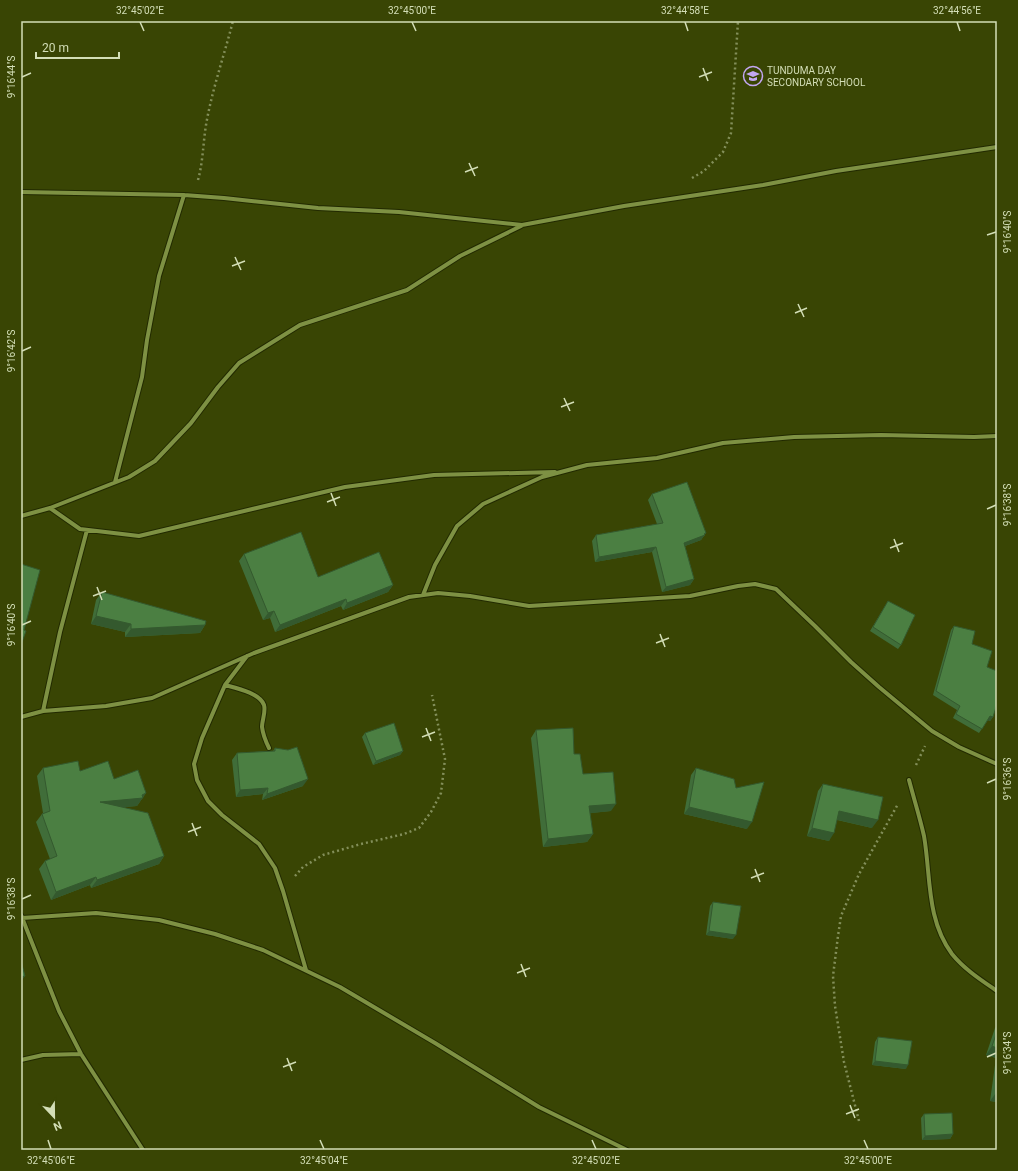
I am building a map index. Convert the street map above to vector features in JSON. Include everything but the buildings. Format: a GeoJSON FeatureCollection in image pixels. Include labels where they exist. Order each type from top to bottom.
{"type":"FeatureCollection","features":[{"type":"Feature","properties":{"kind":"street"},"geometry":{"type":"LineString","coordinates":[[21,516],[50,508],[115,482],[155,461],[191,424],[218,387],[239,363],[300,325],[407,290],[460,256],[522,225],[631,205],[763,185],[836,171],[997,147]]}},
{"type":"Feature","properties":{"kind":"street"},"geometry":{"type":"LineString","coordinates":[[21,192],[184,195],[318,208],[399,212],[522,225]]}},
{"type":"Feature","properties":{"kind":"street"},"geometry":{"type":"LineString","coordinates":[[115,482],[142,377],[147,340],[159,276],[184,195]]}},
{"type":"Feature","properties":{"kind":"street"},"geometry":{"type":"LineString","coordinates":[[424,595],[435,565],[457,526],[483,504],[542,477],[588,465],[657,458],[723,443],[794,437],[881,435],[997,436]]}},
{"type":"Feature","properties":{"kind":"street"},"geometry":{"type":"LineString","coordinates":[[50,508],[80,529],[139,536],[344,487],[434,475],[561,472]]}},
{"type":"Feature","properties":{"kind":"street"},"geometry":{"type":"LineString","coordinates":[[44,711],[60,632],[87,530]]}},
{"type":"Feature","properties":{"kind":"street"},"geometry":{"type":"LineString","coordinates":[[21,717],[44,711],[106,706],[152,698],[247,656],[410,597],[438,593],[470,596],[529,606],[690,596],[755,584],[776,589],[851,662],[932,731],[959,747],[997,764]]}},
{"type":"Feature","properties":{"kind":"street"},"geometry":{"type":"LineString","coordinates":[[247,656],[225,685],[202,738],[194,764],[197,780],[208,801],[222,815],[259,844],[274,868],[283,891],[306,970]]}},
{"type":"Feature","properties":{"kind":"street"},"geometry":{"type":"LineString","coordinates":[[225,685],[240,689],[262,701],[264,706],[262,728],[269,748]]}},
{"type":"Feature","properties":{"kind":"street"},"geometry":{"type":"LineString","coordinates":[[909,780],[924,836],[934,915],[940,932],[952,954],[970,972],[997,991]]}},
{"type":"Feature","properties":{"kind":"street"},"geometry":{"type":"LineString","coordinates":[[143,1150],[81,1054],[59,1011],[22,916],[96,913],[159,920],[215,934],[263,950],[340,987],[539,1107],[626,1150]]}},
{"type":"Feature","properties":{"kind":"street"},"geometry":{"type":"LineString","coordinates":[[21,1060],[44,1054],[81,1054]]}},
{"type":"Feature","properties":{"kind":"path"},"geometry":{"type":"LineString","coordinates":[[194,196],[202,165],[206,126],[233,21]]}},
{"type":"Feature","properties":{"kind":"path"},"geometry":{"type":"LineString","coordinates":[[691,179],[704,171],[723,152],[731,133],[738,21]]}},
{"type":"Feature","properties":{"kind":"path"},"geometry":{"type":"LineString","coordinates":[[283,891],[303,867],[323,855],[419,828],[431,812],[441,793],[445,759],[432,695]]}},
{"type":"Feature","properties":{"kind":"path"},"geometry":{"type":"LineString","coordinates":[[859,1121],[844,1062],[835,1006],[833,976],[841,916],[859,874],[896,808],[932,731]]}},
{"type":"Feature","properties":{"kind":"place","name":"TUNDUMA DAY SECONDARY SCHOOL"},"geometry":{"type":"Point","coordinates":[753,76]}}]}
